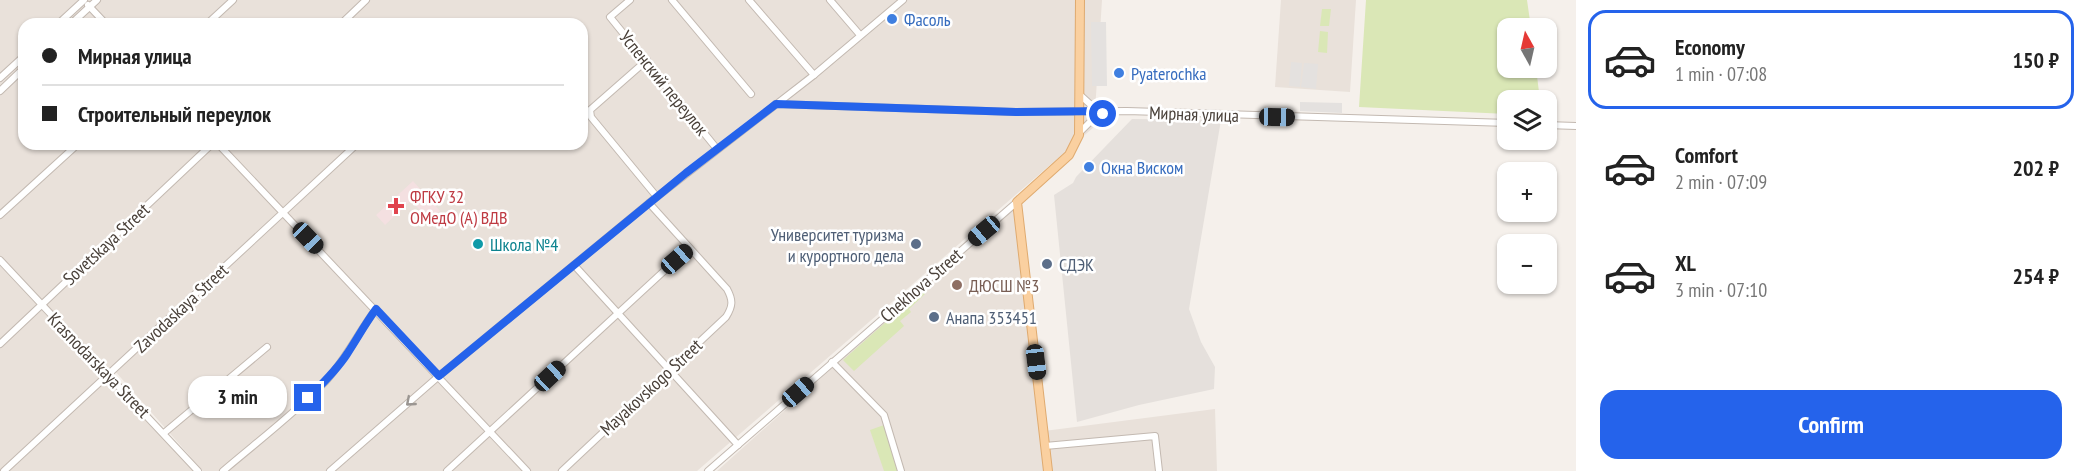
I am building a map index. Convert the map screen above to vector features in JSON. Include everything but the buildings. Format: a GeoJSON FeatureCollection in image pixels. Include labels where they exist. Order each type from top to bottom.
{"type":"FeatureCollection","features":[{"type":"Feature","properties":{"kind":"main road","name":"Chekhova Street"},"geometry":{"type":"LineString","coordinates":[[1017,202],[1069,155],[1080,132],[1080,0]]}},
{"type":"Feature","properties":{"kind":"main road"},"geometry":{"type":"LineString","coordinates":[[1017,202],[1048,471]]}},
{"type":"Feature","properties":{"kind":"street"},"geometry":{"type":"LineString","coordinates":[[64,18],[84,0],[100,18]]}},
{"type":"Feature","properties":{"kind":"street"},"geometry":{"type":"LineString","coordinates":[[78,18],[97,0]]}},
{"type":"Feature","properties":{"kind":"street"},"geometry":{"type":"LineString","coordinates":[[214,18],[233,0]]}},
{"type":"Feature","properties":{"kind":"street"},"geometry":{"type":"LineString","coordinates":[[348,18],[366,0]]}},
{"type":"Feature","properties":{"kind":"street","name":"Успенский переулок"},"geometry":{"type":"LineString","coordinates":[[630,0],[610,17],[717,149]]}},
{"type":"Feature","properties":{"kind":"street"},"geometry":{"type":"LineString","coordinates":[[672,0],[751,94]]}},
{"type":"Feature","properties":{"kind":"street"},"geometry":{"type":"LineString","coordinates":[[749,0],[814,75]]}},
{"type":"Feature","properties":{"kind":"street"},"geometry":{"type":"LineString","coordinates":[[830,0],[860,35]]}},
{"type":"Feature","properties":{"kind":"street"},"geometry":{"type":"LineString","coordinates":[[330,471],[439,376],[649,203],[814,75],[902,0]]}},
{"type":"Feature","properties":{"kind":"street"},"geometry":{"type":"LineString","coordinates":[[647,60],[590,110],[591,117],[657,197]]}},
{"type":"Feature","properties":{"kind":"street"},"geometry":{"type":"LineString","coordinates":[[0,78],[18,62]]}},
{"type":"Feature","properties":{"kind":"street"},"geometry":{"type":"LineString","coordinates":[[0,91],[18,74]]}},
{"type":"Feature","properties":{"kind":"street"},"geometry":{"type":"LineString","coordinates":[[1080,95],[1091,105],[1109,111]]}},
{"type":"Feature","properties":{"kind":"street","name":"Мирная улица"},"geometry":{"type":"LineString","coordinates":[[776,104],[1497,123]]}},
{"type":"Feature","properties":{"kind":"street"},"geometry":{"type":"LineString","coordinates":[[1080,132],[1092,119],[1109,111]]}},
{"type":"Feature","properties":{"kind":"street"},"geometry":{"type":"LineString","coordinates":[[1557,125],[1576,126]]}},
{"type":"Feature","properties":{"kind":"street"},"geometry":{"type":"LineString","coordinates":[[0,216],[72,150]]}},
{"type":"Feature","properties":{"kind":"street","name":"Sovetskaya Street"},"geometry":{"type":"LineString","coordinates":[[0,344],[206,150]]}},
{"type":"Feature","properties":{"kind":"street"},"geometry":{"type":"LineString","coordinates":[[224,150],[528,471]]}},
{"type":"Feature","properties":{"kind":"street","name":"Zavodaskaya Street"},"geometry":{"type":"LineString","coordinates":[[4,471],[351,150]]}},
{"type":"Feature","properties":{"kind":"street","name":"Chekhova Street"},"geometry":{"type":"LineString","coordinates":[[708,471],[1017,202]]}},
{"type":"Feature","properties":{"kind":"street"},"geometry":{"type":"LineString","coordinates":[[447,471],[689,248],[649,203]]}},
{"type":"Feature","properties":{"kind":"street","name":"Mayakovskogo Street"},"geometry":{"type":"LineString","coordinates":[[562,471],[731,310],[732,299],[727,289],[689,248]]}},
{"type":"Feature","properties":{"kind":"street","name":"Krasnodarskaya Street"},"geometry":{"type":"LineString","coordinates":[[0,260],[198,471]]}},
{"type":"Feature","properties":{"kind":"street"},"geometry":{"type":"LineString","coordinates":[[574,265],[738,445]]}},
{"type":"Feature","properties":{"kind":"street"},"geometry":{"type":"LineString","coordinates":[[223,471],[325,381],[346,356],[360,330],[376,309]]}},
{"type":"Feature","properties":{"kind":"street"},"geometry":{"type":"LineString","coordinates":[[164,433],[267,347]]}},
{"type":"Feature","properties":{"kind":"street"},"geometry":{"type":"LineString","coordinates":[[832,362],[884,415],[901,471]]}},
{"type":"Feature","properties":{"kind":"street"},"geometry":{"type":"LineString","coordinates":[[1045,446],[1155,436],[1159,471]]}},
{"type":"Feature","properties":{"kind":"shaded area"},"geometry":{"type":"Polygon","coordinates":[[[0,0],[1102,0],[1094,127],[697,471],[203,471],[114,370],[109,374],[197,471],[0,471],[0,0]]]}},
{"type":"Feature","properties":{"kind":"shaded area"},"geometry":{"type":"Polygon","coordinates":[[[1281,0],[1356,0],[1350,92],[1275,87],[1281,0]]]}},
{"type":"Feature","properties":{"kind":"shaded area"},"geometry":{"type":"Polygon","coordinates":[[[1091,22],[1106,22],[1107,86],[1092,86],[1091,22]]]}},
{"type":"Feature","properties":{"kind":"shaded area"},"geometry":{"type":"Polygon","coordinates":[[[1291,62],[1302,63],[1300,87],[1289,86],[1291,62]]]}},
{"type":"Feature","properties":{"kind":"shaded area"},"geometry":{"type":"Polygon","coordinates":[[[1304,63],[1318,64],[1316,89],[1301,87],[1304,63]]]}},
{"type":"Feature","properties":{"kind":"shaded area"},"geometry":{"type":"Polygon","coordinates":[[[1300,102],[1342,103],[1342,113],[1300,111],[1300,102]]]}},
{"type":"Feature","properties":{"kind":"shaded area"},"geometry":{"type":"Polygon","coordinates":[[[1132,119],[1221,120],[1189,309],[1201,342],[1215,367],[1214,389],[1139,405],[1077,422],[1054,195],[1073,183],[1076,177],[1132,119]]]}},
{"type":"Feature","properties":{"kind":"shaded area","name":"ФГКУ 32 ОМедО (А) ВДВ"},"geometry":{"type":"Polygon","coordinates":[[[413,181],[440,211],[430,220],[411,201],[385,225],[376,215],[413,181]]]}},
{"type":"Feature","properties":{"kind":"shaded area"},"geometry":{"type":"Polygon","coordinates":[[[1017,204],[1046,471],[904,471],[885,414],[837,363],[1017,204]]]}},
{"type":"Feature","properties":{"kind":"shaded area"},"geometry":{"type":"Polygon","coordinates":[[[833,367],[883,415],[900,471],[717,471],[833,367]]]}},
{"type":"Feature","properties":{"kind":"shaded area"},"geometry":{"type":"Polygon","coordinates":[[[1215,409],[1217,471],[1048,471],[1044,431],[1215,409]]]}},
{"type":"Feature","properties":{"kind":"green space"},"geometry":{"type":"Polygon","coordinates":[[[1366,0],[1527,0],[1530,18],[1497,18],[1497,78],[1537,78],[1539,90],[1497,90],[1497,114],[1359,107],[1366,0]]]}},
{"type":"Feature","properties":{"kind":"green space"},"geometry":{"type":"Polygon","coordinates":[[[1322,9],[1331,9],[1329,26],[1320,26],[1322,9]]]}},
{"type":"Feature","properties":{"kind":"green space"},"geometry":{"type":"Polygon","coordinates":[[[1320,31],[1328,32],[1327,53],[1318,52],[1320,31]]]}},
{"type":"Feature","properties":{"kind":"green space"},"geometry":{"type":"Polygon","coordinates":[[[922,290],[925,294],[909,309],[911,312],[900,321],[904,326],[854,371],[843,360],[922,290]]]}},
{"type":"Feature","properties":{"kind":"green space"},"geometry":{"type":"Polygon","coordinates":[[[884,425],[898,471],[884,471],[870,430],[884,425]]]}},
{"type":"Feature","properties":{"kind":"place","name":"Фасоль"},"geometry":{"type":"Point","coordinates":[892,19]}},
{"type":"Feature","properties":{"kind":"place","name":"Pyaterochka"},"geometry":{"type":"Point","coordinates":[1119,73]}},
{"type":"Feature","properties":{"kind":"place","name":"Окна Виском"},"geometry":{"type":"Point","coordinates":[1089,167]}},
{"type":"Feature","properties":{"kind":"place","name":"ФГКУ 32 ОМедО (А) ВДВ"},"geometry":{"type":"Point","coordinates":[396,206]}},
{"type":"Feature","properties":{"kind":"place","name":"Школа №4"},"geometry":{"type":"Point","coordinates":[478,244]}},
{"type":"Feature","properties":{"kind":"place","name":"Университет туризма и курортного дела"},"geometry":{"type":"Point","coordinates":[916,244]}},
{"type":"Feature","properties":{"kind":"place","name":"СДЭК"},"geometry":{"type":"Point","coordinates":[1047,264]}},
{"type":"Feature","properties":{"kind":"place","name":"ДЮСШ №3"},"geometry":{"type":"Point","coordinates":[957,285]}},
{"type":"Feature","properties":{"kind":"place","name":"Анапа 353451"},"geometry":{"type":"Point","coordinates":[934,317]}},
{"type":"Feature","properties":{"kind":"route"},"geometry":{"type":"LineString","coordinates":[[308,398],[346,356],[360,330],[376,309],[439,376],[686,173],[776,104],[1016,112],[1109,111],[1103,114]]}}]}
